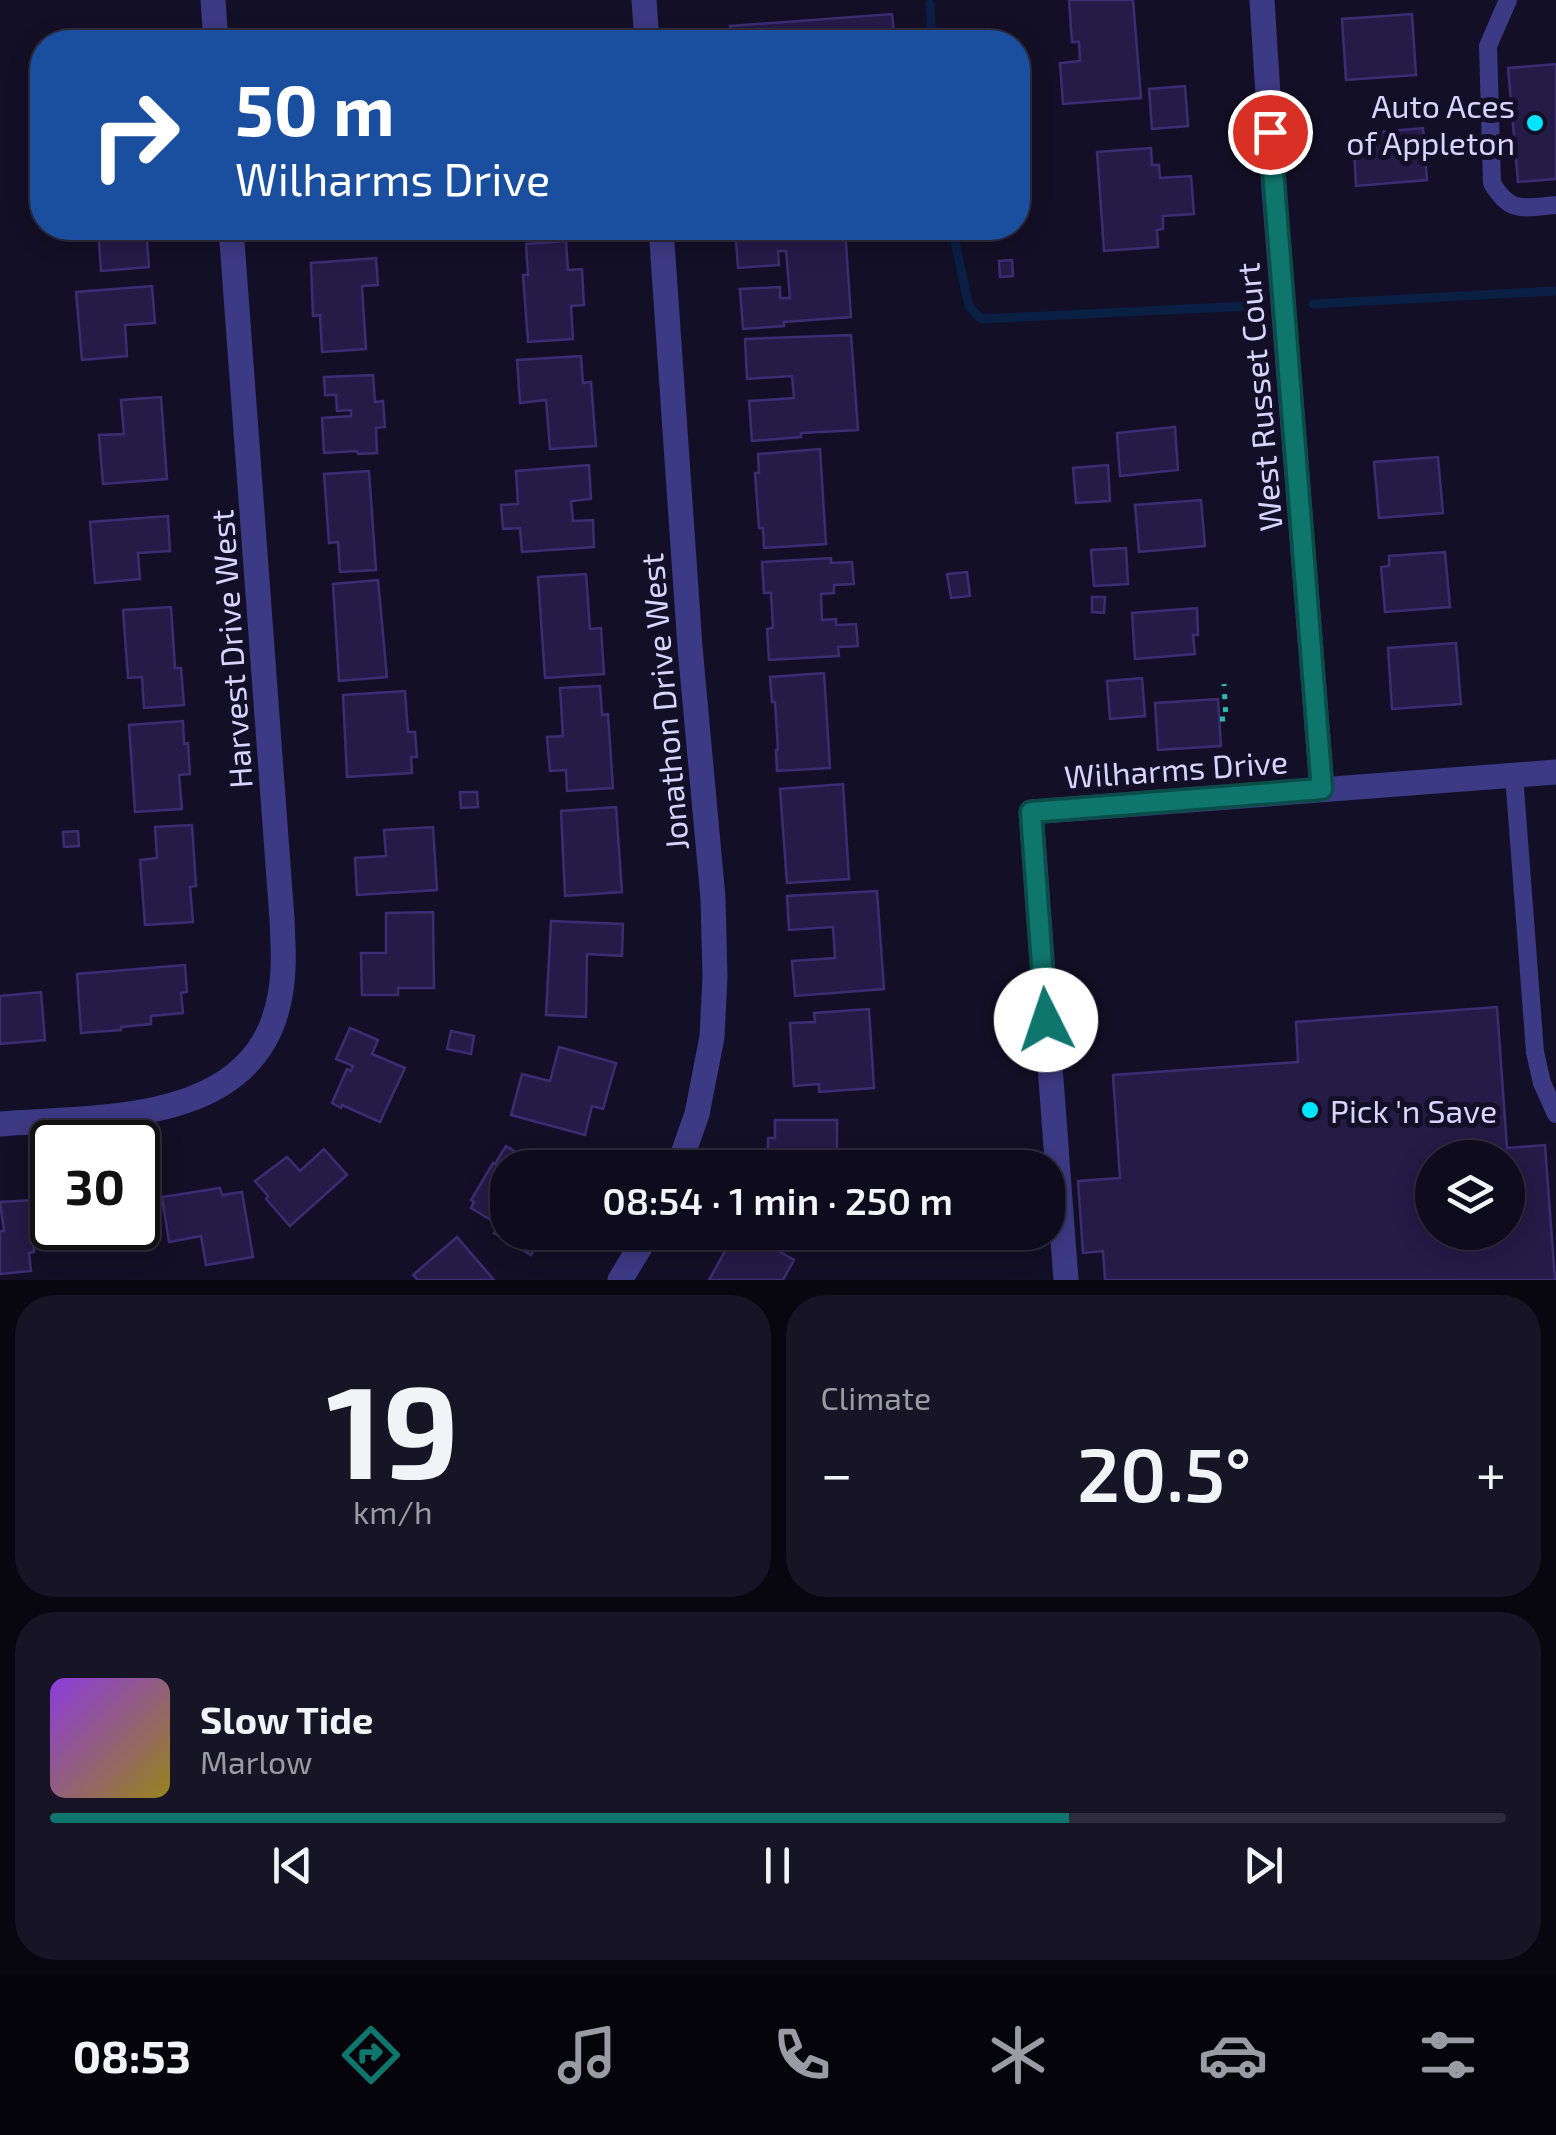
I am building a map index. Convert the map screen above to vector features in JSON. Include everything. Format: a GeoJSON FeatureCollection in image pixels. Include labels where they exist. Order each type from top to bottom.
{"type":"FeatureCollection","features":[{"type":"Feature","properties":{"kind":"street"},"geometry":{"type":"LineString","coordinates":[[212,0],[215,30]]}},
{"type":"Feature","properties":{"kind":"street"},"geometry":{"type":"LineString","coordinates":[[644,0],[646,30]]}},
{"type":"Feature","properties":{"kind":"street","name":"West Russet Court"},"geometry":{"type":"LineString","coordinates":[[1262,0],[1322,789]]}},
{"type":"Feature","properties":{"kind":"street","name":"Harvest Drive West"},"geometry":{"type":"LineString","coordinates":[[0,1124],[134,1114],[190,1101],[218,1088],[251,1060],[271,1026],[280,998],[284,963],[231,240]]}},
{"type":"Feature","properties":{"kind":"street","name":"Jonathon Drive West"},"geometry":{"type":"LineString","coordinates":[[662,240],[715,977],[712,1037],[684,1150]]}},
{"type":"Feature","properties":{"kind":"street","name":"Wilharms Drive"},"geometry":{"type":"LineString","coordinates":[[1066,1280],[1031,812],[1556,772]]}},
{"type":"Feature","properties":{"kind":"street"},"geometry":{"type":"LineString","coordinates":[[620,1280],[638,1250]]}},
{"type":"Feature","properties":{"kind":"lane"},"geometry":{"type":"LineString","coordinates":[[1508,0],[1488,46],[1492,183],[1502,201],[1521,208],[1556,205]]}},
{"type":"Feature","properties":{"kind":"lane"},"geometry":{"type":"LineString","coordinates":[[1514,775],[1535,1052],[1542,1084],[1556,1114]]}},
{"type":"Feature","properties":{"kind":"path"},"geometry":{"type":"LineString","coordinates":[[1220,719],[1226,719],[1224,684]]}},
{"type":"Feature","properties":{"kind":"building"},"geometry":{"type":"Polygon","coordinates":[[[1069,0],[1133,0],[1141,98],[1063,104],[1060,63],[1080,61],[1079,42],[1072,42],[1069,0]]]}},
{"type":"Feature","properties":{"kind":"building"},"geometry":{"type":"Polygon","coordinates":[[[892,14],[894,30],[730,30],[730,26],[892,14]]]}},
{"type":"Feature","properties":{"kind":"building"},"geometry":{"type":"Polygon","coordinates":[[[1412,14],[1416,75],[1346,80],[1342,19],[1412,14]]]}},
{"type":"Feature","properties":{"kind":"building","name":"Auto Aces of Appleton"},"geometry":{"type":"Polygon","coordinates":[[[1556,64],[1556,179],[1518,182],[1508,68],[1556,64]]]}},
{"type":"Feature","properties":{"kind":"building"},"geometry":{"type":"Polygon","coordinates":[[[1185,86],[1188,126],[1152,129],[1149,89],[1185,86]]]}},
{"type":"Feature","properties":{"kind":"building"},"geometry":{"type":"Polygon","coordinates":[[[1423,128],[1427,180],[1356,186],[1354,149],[1369,148],[1368,133],[1423,128]]]}},
{"type":"Feature","properties":{"kind":"building"},"geometry":{"type":"Polygon","coordinates":[[[1151,148],[1152,165],[1159,165],[1160,178],[1191,176],[1194,214],[1163,216],[1163,229],[1157,230],[1158,247],[1104,251],[1097,152],[1151,148]]]}},
{"type":"Feature","properties":{"kind":"building"},"geometry":{"type":"Polygon","coordinates":[[[99,240],[147,240],[149,267],[101,271],[99,240]]]}},
{"type":"Feature","properties":{"kind":"building"},"geometry":{"type":"Polygon","coordinates":[[[736,240],[846,240],[851,317],[743,329],[740,289],[780,287],[780,298],[790,298],[786,251],[778,251],[779,265],[738,268],[736,240]]]}},
{"type":"Feature","properties":{"kind":"building"},"geometry":{"type":"Polygon","coordinates":[[[566,241],[568,270],[582,269],[584,305],[571,306],[573,339],[528,342],[523,275],[528,275],[526,244],[566,241]]]}},
{"type":"Feature","properties":{"kind":"building"},"geometry":{"type":"Polygon","coordinates":[[[376,258],[378,285],[362,286],[366,349],[322,352],[320,315],[313,316],[311,263],[376,258]]]}},
{"type":"Feature","properties":{"kind":"building"},"geometry":{"type":"Polygon","coordinates":[[[1012,260],[1013,276],[1000,277],[999,261],[1012,260]]]}},
{"type":"Feature","properties":{"kind":"building"},"geometry":{"type":"Polygon","coordinates":[[[152,286],[155,323],[125,325],[127,356],[82,360],[76,292],[152,286]]]}},
{"type":"Feature","properties":{"kind":"building"},"geometry":{"type":"Polygon","coordinates":[[[851,335],[858,430],[752,441],[749,401],[794,398],[792,376],[747,379],[745,339],[851,335]]]}},
{"type":"Feature","properties":{"kind":"building"},"geometry":{"type":"Polygon","coordinates":[[[581,356],[583,383],[591,382],[596,446],[550,449],[546,400],[520,403],[517,360],[581,356]]]}},
{"type":"Feature","properties":{"kind":"building"},"geometry":{"type":"Polygon","coordinates":[[[373,375],[375,402],[383,401],[385,427],[376,428],[377,453],[324,453],[322,418],[351,416],[351,410],[337,411],[336,395],[325,395],[324,377],[373,375]]]}},
{"type":"Feature","properties":{"kind":"building"},"geometry":{"type":"Polygon","coordinates":[[[161,397],[167,479],[103,484],[99,435],[124,434],[121,400],[161,397]]]}},
{"type":"Feature","properties":{"kind":"building"},"geometry":{"type":"Polygon","coordinates":[[[1175,427],[1178,470],[1120,476],[1117,433],[1175,427]]]}},
{"type":"Feature","properties":{"kind":"building"},"geometry":{"type":"Polygon","coordinates":[[[820,449],[826,544],[764,548],[755,473],[759,473],[758,454],[820,449]]]}},
{"type":"Feature","properties":{"kind":"building"},"geometry":{"type":"Polygon","coordinates":[[[1438,457],[1443,513],[1379,518],[1374,462],[1438,457]]]}},
{"type":"Feature","properties":{"kind":"building"},"geometry":{"type":"Polygon","coordinates":[[[589,465],[591,499],[571,501],[573,521],[593,520],[594,547],[522,552],[520,528],[503,529],[501,505],[518,504],[516,471],[589,465]]]}},
{"type":"Feature","properties":{"kind":"building"},"geometry":{"type":"Polygon","coordinates":[[[1108,465],[1110,501],[1076,503],[1073,468],[1108,465]]]}},
{"type":"Feature","properties":{"kind":"building"},"geometry":{"type":"Polygon","coordinates":[[[369,471],[376,570],[340,572],[338,542],[329,543],[324,474],[369,471]]]}},
{"type":"Feature","properties":{"kind":"building"},"geometry":{"type":"Polygon","coordinates":[[[1201,500],[1205,546],[1139,552],[1135,505],[1201,500]]]}},
{"type":"Feature","properties":{"kind":"building"},"geometry":{"type":"Polygon","coordinates":[[[168,516],[170,551],[138,553],[140,579],[95,583],[90,522],[168,516]]]}},
{"type":"Feature","properties":{"kind":"building"},"geometry":{"type":"Polygon","coordinates":[[[1126,548],[1128,584],[1094,586],[1091,550],[1126,548]]]}},
{"type":"Feature","properties":{"kind":"building"},"geometry":{"type":"Polygon","coordinates":[[[1445,552],[1450,607],[1385,612],[1381,567],[1389,566],[1389,556],[1445,552]]]}},
{"type":"Feature","properties":{"kind":"building"},"geometry":{"type":"Polygon","coordinates":[[[831,558],[831,563],[852,562],[854,584],[834,585],[834,593],[821,594],[822,620],[836,619],[836,625],[856,624],[858,646],[838,647],[839,656],[769,660],[767,629],[773,628],[771,593],[764,593],[762,562],[831,558]]]}},
{"type":"Feature","properties":{"kind":"building"},"geometry":{"type":"Polygon","coordinates":[[[967,572],[970,596],[951,598],[947,574],[967,572]]]}},
{"type":"Feature","properties":{"kind":"building"},"geometry":{"type":"Polygon","coordinates":[[[586,574],[590,629],[601,628],[604,674],[545,678],[538,577],[586,574]]]}},
{"type":"Feature","properties":{"kind":"building"},"geometry":{"type":"Polygon","coordinates":[[[378,580],[387,677],[339,681],[333,584],[378,580]]]}},
{"type":"Feature","properties":{"kind":"building"},"geometry":{"type":"Polygon","coordinates":[[[1092,597],[1105,597],[1104,613],[1092,612],[1092,597]]]}},
{"type":"Feature","properties":{"kind":"building"},"geometry":{"type":"Polygon","coordinates":[[[171,607],[175,668],[181,668],[184,705],[144,708],[142,677],[128,678],[123,610],[171,607]]]}},
{"type":"Feature","properties":{"kind":"building"},"geometry":{"type":"Polygon","coordinates":[[[1197,608],[1195,654],[1135,659],[1132,613],[1197,608]]]}},
{"type":"Feature","properties":{"kind":"building"},"geometry":{"type":"Polygon","coordinates":[[[1456,643],[1461,704],[1392,709],[1388,648],[1456,643]]]}},
{"type":"Feature","properties":{"kind":"building"},"geometry":{"type":"Polygon","coordinates":[[[824,673],[830,768],[777,771],[775,702],[770,677],[824,673]]]}},
{"type":"Feature","properties":{"kind":"building"},"geometry":{"type":"Polygon","coordinates":[[[1142,678],[1145,716],[1110,719],[1107,681],[1142,678]]]}},
{"type":"Feature","properties":{"kind":"building"},"geometry":{"type":"Polygon","coordinates":[[[600,686],[602,715],[608,714],[613,788],[567,791],[566,770],[550,771],[547,737],[563,736],[560,688],[600,686]]]}},
{"type":"Feature","properties":{"kind":"building"},"geometry":{"type":"Polygon","coordinates":[[[405,691],[408,732],[415,732],[417,757],[411,757],[412,773],[347,777],[343,695],[405,691]]]}},
{"type":"Feature","properties":{"kind":"building"},"geometry":{"type":"Polygon","coordinates":[[[1218,699],[1221,746],[1158,750],[1155,703],[1218,699]]]}},
{"type":"Feature","properties":{"kind":"building"},"geometry":{"type":"Polygon","coordinates":[[[183,721],[190,774],[179,775],[182,809],[135,812],[129,725],[183,721]]]}},
{"type":"Feature","properties":{"kind":"building"},"geometry":{"type":"Polygon","coordinates":[[[843,784],[849,879],[787,883],[780,789],[843,784]]]}},
{"type":"Feature","properties":{"kind":"building"},"geometry":{"type":"Polygon","coordinates":[[[460,792],[477,792],[478,807],[461,808],[460,792]]]}},
{"type":"Feature","properties":{"kind":"building"},"geometry":{"type":"Polygon","coordinates":[[[616,807],[622,892],[565,896],[561,811],[616,807]]]}},
{"type":"Feature","properties":{"kind":"building"},"geometry":{"type":"Polygon","coordinates":[[[192,825],[196,886],[190,887],[193,922],[145,925],[140,860],[157,858],[155,827],[192,825]]]}},
{"type":"Feature","properties":{"kind":"building"},"geometry":{"type":"Polygon","coordinates":[[[433,827],[437,890],[357,895],[355,858],[386,856],[384,830],[433,827]]]}},
{"type":"Feature","properties":{"kind":"building"},"geometry":{"type":"Polygon","coordinates":[[[78,831],[79,846],[64,847],[63,832],[78,831]]]}},
{"type":"Feature","properties":{"kind":"building"},"geometry":{"type":"Polygon","coordinates":[[[877,891],[884,989],[795,996],[792,961],[835,958],[833,927],[789,930],[787,896],[877,891]]]}},
{"type":"Feature","properties":{"kind":"building"},"geometry":{"type":"Polygon","coordinates":[[[433,912],[434,988],[398,988],[398,995],[362,995],[361,953],[386,953],[386,913],[433,912]]]}},
{"type":"Feature","properties":{"kind":"building"},"geometry":{"type":"Polygon","coordinates":[[[551,921],[623,924],[622,956],[587,954],[586,1017],[546,1015],[551,921]]]}},
{"type":"Feature","properties":{"kind":"building"},"geometry":{"type":"Polygon","coordinates":[[[185,965],[187,992],[181,993],[183,1013],[151,1016],[151,1024],[121,1030],[81,1033],[77,974],[185,965]]]}},
{"type":"Feature","properties":{"kind":"building"},"geometry":{"type":"Polygon","coordinates":[[[41,992],[45,1040],[0,1044],[0,996],[41,992]]]}},
{"type":"Feature","properties":{"kind":"building","name":"Pick 'n Save"},"geometry":{"type":"Polygon","coordinates":[[[1497,1007],[1506,1140],[1415,1140],[1415,1250],[1525,1250],[1525,1147],[1545,1145],[1555,1280],[1105,1280],[1103,1251],[1083,1253],[1078,1181],[1120,1178],[1113,1075],[1298,1062],[1296,1022],[1497,1007]]]}},
{"type":"Feature","properties":{"kind":"building"},"geometry":{"type":"Polygon","coordinates":[[[869,1009],[874,1088],[819,1092],[819,1084],[794,1086],[790,1023],[815,1022],[814,1013],[869,1009]]]}},
{"type":"Feature","properties":{"kind":"building"},"geometry":{"type":"Polygon","coordinates":[[[350,1028],[378,1040],[372,1054],[405,1068],[380,1122],[332,1103],[347,1069],[351,1071],[353,1066],[336,1059],[350,1028]]]}},
{"type":"Feature","properties":{"kind":"building"},"geometry":{"type":"Polygon","coordinates":[[[451,1031],[474,1036],[471,1054],[447,1049],[451,1031]]]}},
{"type":"Feature","properties":{"kind":"building"},"geometry":{"type":"Polygon","coordinates":[[[559,1047],[616,1063],[603,1109],[592,1106],[585,1135],[511,1115],[522,1074],[550,1081],[559,1047]]]}},
{"type":"Feature","properties":{"kind":"building"},"geometry":{"type":"Polygon","coordinates":[[[775,1120],[837,1120],[837,1150],[768,1150],[768,1138],[775,1138],[775,1120]]]}},
{"type":"Feature","properties":{"kind":"building"},"geometry":{"type":"Polygon","coordinates":[[[324,1149],[347,1175],[290,1226],[255,1181],[287,1157],[300,1171],[324,1149]]]}},
{"type":"Feature","properties":{"kind":"building"},"geometry":{"type":"Polygon","coordinates":[[[490,1168],[490,1220],[471,1208],[471,1200],[490,1168]]]}},
{"type":"Feature","properties":{"kind":"building"},"geometry":{"type":"Polygon","coordinates":[[[220,1188],[222,1195],[242,1192],[253,1257],[206,1265],[201,1236],[169,1242],[162,1197],[220,1188]]]}},
{"type":"Feature","properties":{"kind":"building"},"geometry":{"type":"Polygon","coordinates":[[[30,1200],[30,1250],[34,1252],[29,1253],[31,1271],[0,1274],[0,1231],[4,1231],[0,1202],[30,1200]]]}},
{"type":"Feature","properties":{"kind":"building"},"geometry":{"type":"Polygon","coordinates":[[[457,1237],[494,1280],[418,1280],[413,1275],[457,1237]]]}},
{"type":"Feature","properties":{"kind":"building"},"geometry":{"type":"Polygon","coordinates":[[[726,1250],[777,1250],[794,1260],[783,1280],[709,1280],[726,1250]]]}},
{"type":"Feature","properties":{"kind":"waterway"},"geometry":{"type":"LineString","coordinates":[[930,4],[931,30]]}},
{"type":"Feature","properties":{"kind":"waterway"},"geometry":{"type":"LineString","coordinates":[[955,240],[969,306],[981,319],[1250,306]]}},
{"type":"Feature","properties":{"kind":"waterway"},"geometry":{"type":"LineString","coordinates":[[1313,304],[1556,291]]}},
{"type":"Feature","properties":{"kind":"place","name":"Auto Aces of Appleton"},"geometry":{"type":"Point","coordinates":[1535,123]}},
{"type":"Feature","properties":{"kind":"place","name":"Pick 'n Save"},"geometry":{"type":"Point","coordinates":[1310,1110]}},
{"type":"Feature","properties":{"kind":"route"},"geometry":{"type":"LineString","coordinates":[[1046,1020],[1031,812],[1322,789],[1270,132]]}}]}
